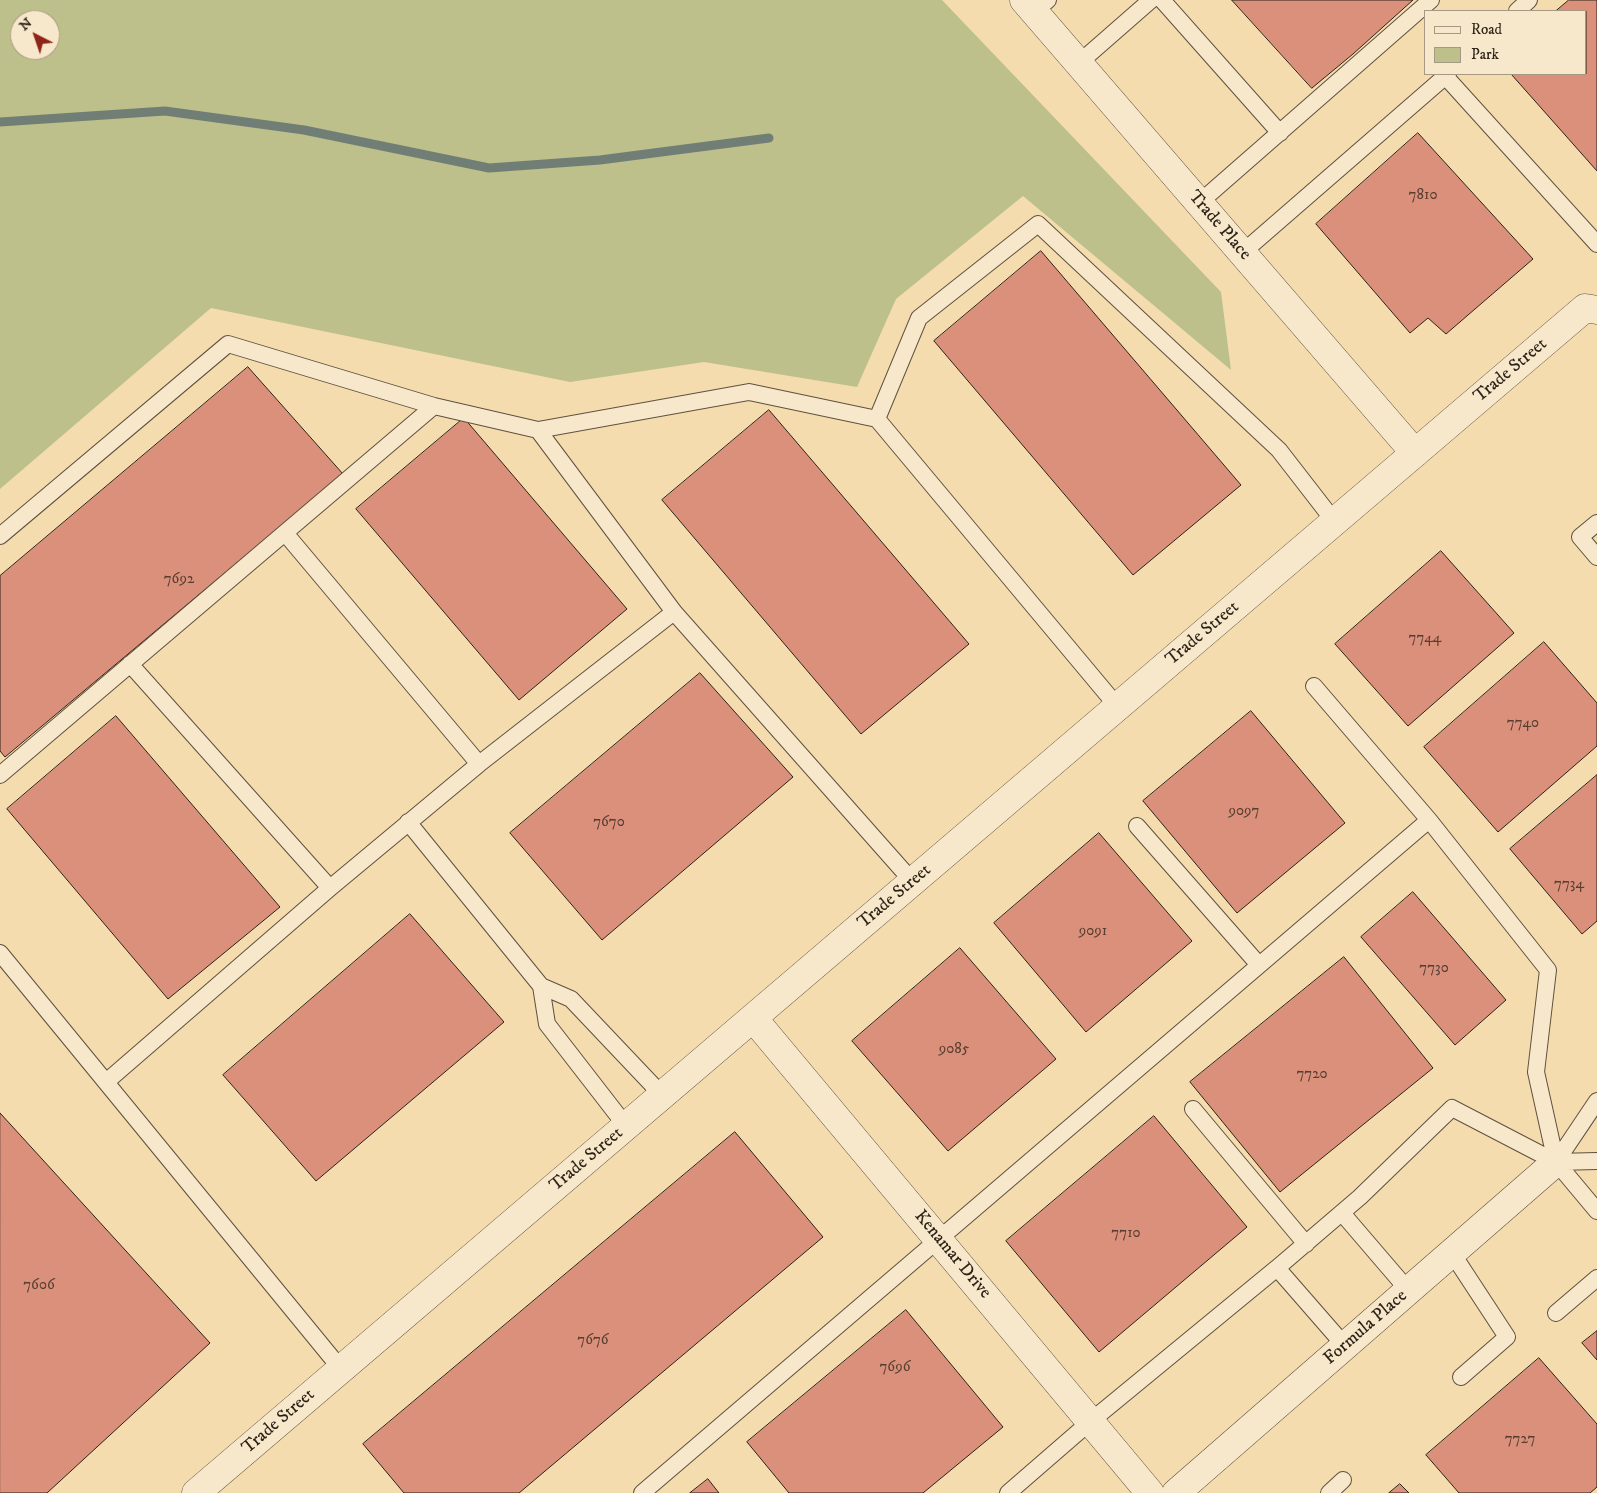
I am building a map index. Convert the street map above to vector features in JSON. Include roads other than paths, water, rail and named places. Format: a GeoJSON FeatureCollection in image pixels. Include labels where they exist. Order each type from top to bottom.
{"type":"FeatureCollection","features":[{"type":"Feature","properties":{"kind":"street","name":"Trade Place"},"geometry":{"type":"LineString","coordinates":[[1035,4],[1079,63],[1414,453]]}},
{"type":"Feature","properties":{"kind":"street","name":"Trade Street"},"geometry":{"type":"LineString","coordinates":[[196,1493],[1585,308],[1597,310]]}},
{"type":"Feature","properties":{"kind":"street","name":"Kenamar Drive"},"geometry":{"type":"LineString","coordinates":[[753,1018],[1150,1493]]}},
{"type":"Feature","properties":{"kind":"street","name":"Formula Place"},"geometry":{"type":"LineString","coordinates":[[1176,1493],[1556,1162]]}},
{"type":"Feature","properties":{"kind":"lane"},"geometry":{"type":"LineString","coordinates":[[1079,63],[1151,0]]}},
{"type":"Feature","properties":{"kind":"lane"},"geometry":{"type":"LineString","coordinates":[[1162,0],[1280,133]]}},
{"type":"Feature","properties":{"kind":"lane"},"geometry":{"type":"LineString","coordinates":[[1199,204],[1431,0]]}},
{"type":"Feature","properties":{"kind":"lane"},"geometry":{"type":"LineString","coordinates":[[1518,10],[1529,0]]}},
{"type":"Feature","properties":{"kind":"lane"},"geometry":{"type":"LineString","coordinates":[[1242,253],[1447,75],[1597,244]]}},
{"type":"Feature","properties":{"kind":"lane"},"geometry":{"type":"LineString","coordinates":[[877,419],[919,318],[1038,224],[1279,450],[1334,521]]}},
{"type":"Feature","properties":{"kind":"lane"},"geometry":{"type":"LineString","coordinates":[[0,536],[228,344],[434,406],[538,430],[749,392],[877,419],[1117,706]]}},
{"type":"Feature","properties":{"kind":"lane"},"geometry":{"type":"LineString","coordinates":[[0,775],[434,406]]}},
{"type":"Feature","properties":{"kind":"lane"},"geometry":{"type":"LineString","coordinates":[[538,430],[674,612],[913,882]]}},
{"type":"Feature","properties":{"kind":"lane"},"geometry":{"type":"LineString","coordinates":[[1597,523],[1580,537],[1597,557]]}},
{"type":"Feature","properties":{"kind":"lane"},"geometry":{"type":"LineString","coordinates":[[285,533],[479,764]]}},
{"type":"Feature","properties":{"kind":"lane"},"geometry":{"type":"LineString","coordinates":[[106,1082],[408,822],[479,764],[674,612]]}},
{"type":"Feature","properties":{"kind":"lane"},"geometry":{"type":"LineString","coordinates":[[130,664],[330,888]]}},
{"type":"Feature","properties":{"kind":"lane"},"geometry":{"type":"LineString","coordinates":[[1314,686],[1428,820],[1548,970],[1536,1072],[1556,1162]]}},
{"type":"Feature","properties":{"kind":"lane"},"geometry":{"type":"LineString","coordinates":[[642,1493],[1428,820]]}},
{"type":"Feature","properties":{"kind":"lane"},"geometry":{"type":"LineString","coordinates":[[408,822],[540,986],[547,1024],[626,1126]]}},
{"type":"Feature","properties":{"kind":"lane"},"geometry":{"type":"LineString","coordinates":[[1137,826],[1259,965]]}},
{"type":"Feature","properties":{"kind":"lane"},"geometry":{"type":"LineString","coordinates":[[0,953],[341,1369]]}},
{"type":"Feature","properties":{"kind":"lane"},"geometry":{"type":"LineString","coordinates":[[540,986],[571,999],[662,1095]]}},
{"type":"Feature","properties":{"kind":"lane"},"geometry":{"type":"LineString","coordinates":[[1556,1162],[1597,1101]]}},
{"type":"Feature","properties":{"kind":"lane"},"geometry":{"type":"LineString","coordinates":[[1008,1493],[1091,1421],[1342,1213],[1452,1108],[1556,1162],[1597,1212]]}},
{"type":"Feature","properties":{"kind":"lane"},"geometry":{"type":"LineString","coordinates":[[1193,1109],[1306,1244]]}},
{"type":"Feature","properties":{"kind":"lane"},"geometry":{"type":"LineString","coordinates":[[1556,1162],[1597,1161]]}},
{"type":"Feature","properties":{"kind":"lane"},"geometry":{"type":"LineString","coordinates":[[1342,1213],[1408,1290]]}},
{"type":"Feature","properties":{"kind":"lane"},"geometry":{"type":"LineString","coordinates":[[1452,1253],[1508,1337],[1461,1377]]}},
{"type":"Feature","properties":{"kind":"lane"},"geometry":{"type":"LineString","coordinates":[[1277,1268],[1344,1346]]}},
{"type":"Feature","properties":{"kind":"lane"},"geometry":{"type":"LineString","coordinates":[[1556,1313],[1597,1278]]}},
{"type":"Feature","properties":{"kind":"lane"},"geometry":{"type":"LineString","coordinates":[[1328,1493],[1343,1480]]}},
{"type":"Feature","properties":{"kind":"waterway"},"geometry":{"type":"LineString","coordinates":[[0,122],[165,111],[304,130],[489,168],[600,160],[769,138]]}}]}
